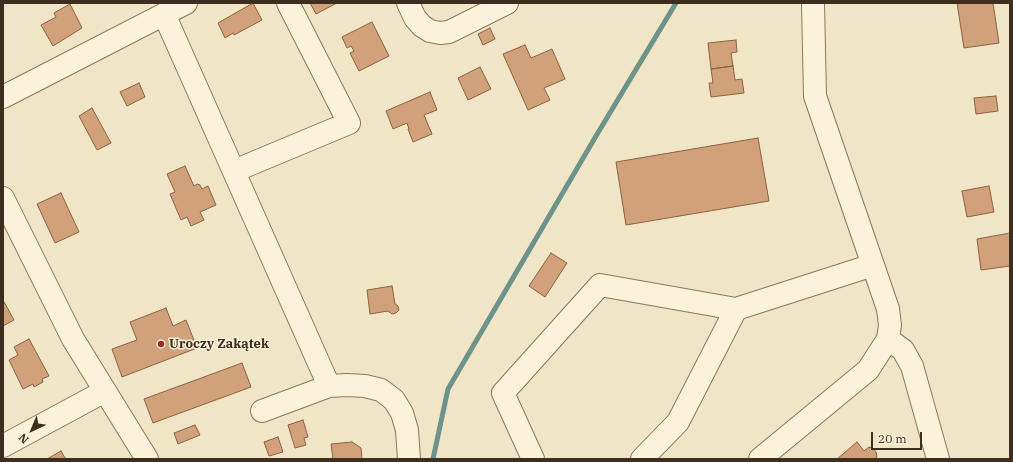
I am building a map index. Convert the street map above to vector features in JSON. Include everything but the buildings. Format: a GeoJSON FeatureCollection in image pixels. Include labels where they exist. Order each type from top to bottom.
{"type":"FeatureCollection","features":[{"type":"Feature","properties":{"kind":"street"},"geometry":{"type":"LineString","coordinates":[[3,96],[186,3]]}},
{"type":"Feature","properties":{"kind":"street"},"geometry":{"type":"LineString","coordinates":[[234,171],[349,123],[288,3]]}},
{"type":"Feature","properties":{"kind":"street"},"geometry":{"type":"LineString","coordinates":[[408,3],[415,18],[422,26],[430,31],[440,33],[449,32],[507,3]]}},
{"type":"Feature","properties":{"kind":"street"},"geometry":{"type":"LineString","coordinates":[[760,459],[868,370],[888,339],[890,324],[888,309],[815,96],[813,3]]}},
{"type":"Feature","properties":{"kind":"street"},"geometry":{"type":"LineString","coordinates":[[164,14],[329,386]]}},
{"type":"Feature","properties":{"kind":"street"},"geometry":{"type":"LineString","coordinates":[[3,198],[73,339],[146,459]]}},
{"type":"Feature","properties":{"kind":"street"},"geometry":{"type":"LineString","coordinates":[[533,459],[503,393],[600,285],[736,309],[873,265]]}},
{"type":"Feature","properties":{"kind":"street"},"geometry":{"type":"LineString","coordinates":[[642,459],[678,422],[736,309]]}},
{"type":"Feature","properties":{"kind":"street"},"geometry":{"type":"LineString","coordinates":[[888,339],[903,350],[912,366],[938,459]]}},
{"type":"Feature","properties":{"kind":"street"},"geometry":{"type":"LineString","coordinates":[[262,411],[329,386],[365,386],[380,390],[394,400],[402,413],[407,430],[409,459]]}},
{"type":"Feature","properties":{"kind":"street"},"geometry":{"type":"LineString","coordinates":[[3,446],[105,391]]}},
{"type":"Feature","properties":{"kind":"waterway"},"geometry":{"type":"LineString","coordinates":[[433,459],[448,389],[596,136],[676,3]]}},
{"type":"Feature","properties":{"kind":"place","name":"Uroczy Zakątek"},"geometry":{"type":"Point","coordinates":[161,344]}}]}
